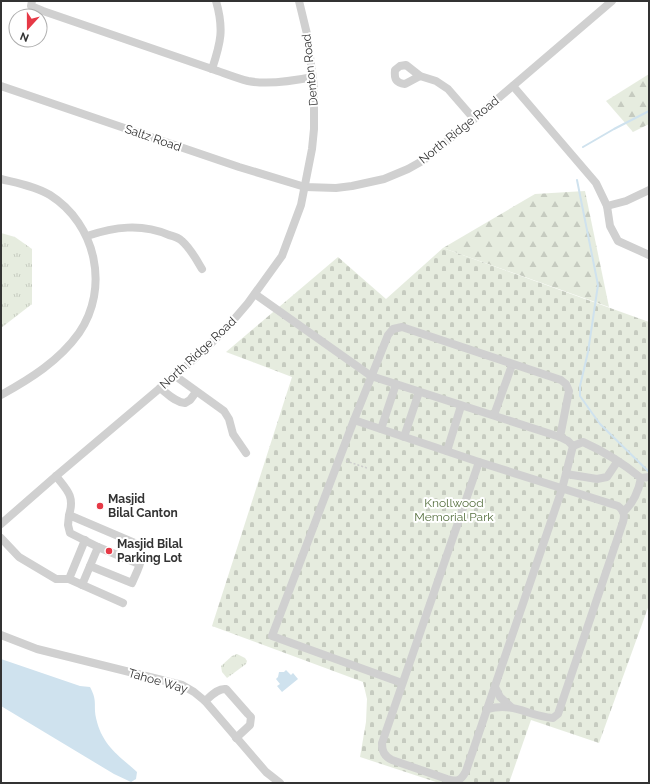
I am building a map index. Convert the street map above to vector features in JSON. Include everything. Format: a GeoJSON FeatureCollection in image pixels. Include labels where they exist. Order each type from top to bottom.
{"type":"FeatureCollection","features":[{"type":"Feature","properties":{"kind":"street"},"geometry":{"type":"LineString","coordinates":[[32,1],[31,6],[43,11],[242,79],[258,82],[269,82],[313,77]]}},
{"type":"Feature","properties":{"kind":"street"},"geometry":{"type":"LineString","coordinates":[[212,69],[221,32],[221,22],[216,1]]}},
{"type":"Feature","properties":{"kind":"street","name":"Denton Road"},"geometry":{"type":"LineString","coordinates":[[299,1],[307,34],[315,104],[312,149],[305,187]]}},
{"type":"Feature","properties":{"kind":"street","name":"North Ridge Road"},"geometry":{"type":"LineString","coordinates":[[1,524],[160,388],[224,331],[255,294],[282,256],[301,205],[305,187],[336,188],[369,183],[390,177],[424,160],[612,1]]}},
{"type":"Feature","properties":{"kind":"street"},"geometry":{"type":"LineString","coordinates":[[420,76],[436,81],[448,89],[474,119]]}},
{"type":"Feature","properties":{"kind":"street","name":"Saltz Road"},"geometry":{"type":"LineString","coordinates":[[1,86],[238,167],[305,187]]}},
{"type":"Feature","properties":{"kind":"street"},"geometry":{"type":"LineString","coordinates":[[513,86],[596,184],[607,206],[610,226],[618,241],[649,255]]}},
{"type":"Feature","properties":{"kind":"street"},"geometry":{"type":"LineString","coordinates":[[1,178],[30,186],[54,198],[76,219],[87,236],[94,256],[96,275],[93,302],[84,324],[71,343],[59,355],[34,375],[1,395]]}},
{"type":"Feature","properties":{"kind":"street"},"geometry":{"type":"LineString","coordinates":[[607,206],[626,201],[649,190]]}},
{"type":"Feature","properties":{"kind":"street"},"geometry":{"type":"LineString","coordinates":[[87,236],[113,228],[126,227],[142,227],[164,233],[182,240],[194,254],[202,269]]}},
{"type":"Feature","properties":{"kind":"street"},"geometry":{"type":"LineString","coordinates":[[255,294],[371,376],[560,437],[568,441],[573,446]]}},
{"type":"Feature","properties":{"kind":"street"},"geometry":{"type":"LineString","coordinates":[[402,683],[272,636],[388,335],[393,329],[402,327],[512,365],[561,380],[566,384],[569,391],[560,437]]}},
{"type":"Feature","properties":{"kind":"street"},"geometry":{"type":"LineString","coordinates":[[494,415],[512,365]]}},
{"type":"Feature","properties":{"kind":"street"},"geometry":{"type":"LineString","coordinates":[[174,375],[224,411],[229,419],[233,434],[246,452]]}},
{"type":"Feature","properties":{"kind":"street"},"geometry":{"type":"LineString","coordinates":[[381,429],[396,384]]}},
{"type":"Feature","properties":{"kind":"street"},"geometry":{"type":"LineString","coordinates":[[160,388],[174,399],[185,403],[190,400],[196,392]]}},
{"type":"Feature","properties":{"kind":"street"},"geometry":{"type":"LineString","coordinates":[[404,437],[419,392]]}},
{"type":"Feature","properties":{"kind":"street"},"geometry":{"type":"LineString","coordinates":[[447,451],[461,406]]}},
{"type":"Feature","properties":{"kind":"street"},"geometry":{"type":"LineString","coordinates":[[354,420],[479,462],[618,506],[622,509],[625,515],[558,714],[553,718],[545,718],[511,707],[499,706],[487,709]]}},
{"type":"Feature","properties":{"kind":"street"},"geometry":{"type":"LineString","coordinates":[[573,446],[583,442],[600,450],[617,462],[645,478],[629,507],[623,512]]}},
{"type":"Feature","properties":{"kind":"street"},"geometry":{"type":"LineString","coordinates":[[479,462],[383,738],[382,750],[387,757],[392,760],[456,781],[464,776],[562,489],[573,446]]}},
{"type":"Feature","properties":{"kind":"street"},"geometry":{"type":"LineString","coordinates":[[566,474],[597,479],[607,477],[617,462]]}},
{"type":"Feature","properties":{"kind":"street"},"geometry":{"type":"LineString","coordinates":[[56,476],[72,499],[67,525],[70,533],[98,547],[140,564]]}},
{"type":"Feature","properties":{"kind":"street"},"geometry":{"type":"LineString","coordinates":[[69,515],[137,544],[142,550],[142,559],[132,583],[90,566]]}},
{"type":"Feature","properties":{"kind":"street"},"geometry":{"type":"LineString","coordinates":[[1,538],[19,557],[56,579],[69,579],[123,603]]}},
{"type":"Feature","properties":{"kind":"street"},"geometry":{"type":"LineString","coordinates":[[69,579],[85,540]]}},
{"type":"Feature","properties":{"kind":"street"},"geometry":{"type":"LineString","coordinates":[[82,585],[98,547]]}},
{"type":"Feature","properties":{"kind":"street","name":"Tahoe Way"},"geometry":{"type":"LineString","coordinates":[[1,635],[37,649],[182,685],[205,701],[266,772],[280,783]]}},
{"type":"Feature","properties":{"kind":"street"},"geometry":{"type":"LineString","coordinates":[[495,687],[500,697],[511,707]]}},
{"type":"Feature","properties":{"kind":"street"},"geometry":{"type":"LineString","coordinates":[[205,701],[222,688],[226,689],[244,708],[251,717],[250,726],[236,738]]}},
{"type":"Feature","properties":{"kind":"path"},"geometry":{"type":"LineString","coordinates":[[340,458],[367,468]]}},
{"type":"Feature","properties":{"kind":"green space"},"geometry":{"type":"Polygon","coordinates":[[[649,74],[649,124],[633,132],[606,101],[649,74]]]}},
{"type":"Feature","properties":{"kind":"green space"},"geometry":{"type":"Polygon","coordinates":[[[585,191],[609,307],[443,248],[535,194],[585,191]]]}},
{"type":"Feature","properties":{"kind":"green space"},"geometry":{"type":"Polygon","coordinates":[[[1,233],[15,237],[32,249],[32,304],[1,328],[1,233]]]}},
{"type":"Feature","properties":{"kind":"green space","name":"Knollwood Memorial Park"},"geometry":{"type":"Polygon","coordinates":[[[443,248],[649,322],[649,605],[599,743],[531,720],[509,783],[439,783],[360,757],[366,722],[367,699],[363,682],[212,626],[292,377],[226,352],[338,257],[386,299],[443,248]]]}},
{"type":"Feature","properties":{"kind":"green space"},"geometry":{"type":"Polygon","coordinates":[[[237,654],[245,658],[247,661],[246,664],[227,678],[222,672],[221,666],[232,656],[237,654]]]}},
{"type":"Feature","properties":{"kind":"water"},"geometry":{"type":"Polygon","coordinates":[[[1,659],[80,686],[90,687],[95,700],[96,718],[102,735],[117,755],[137,772],[136,779],[131,782],[114,774],[1,706],[1,659]]]}},
{"type":"Feature","properties":{"kind":"water"},"geometry":{"type":"Polygon","coordinates":[[[286,670],[291,675],[293,673],[298,679],[282,692],[277,686],[280,684],[276,679],[279,672],[284,672],[286,670]]]}},
{"type":"Feature","properties":{"kind":"waterway"},"geometry":{"type":"LineString","coordinates":[[583,147],[649,111]]}},
{"type":"Feature","properties":{"kind":"waterway"},"geometry":{"type":"LineString","coordinates":[[577,180],[598,285],[588,352],[580,386],[580,396],[600,424],[649,472]]}},
{"type":"Feature","properties":{"kind":"place","name":"Masjid Bilal Canton"},"geometry":{"type":"Point","coordinates":[100,506]}},
{"type":"Feature","properties":{"kind":"place","name":"Masjid Bilal Parking Lot"},"geometry":{"type":"Point","coordinates":[109,551]}}]}
